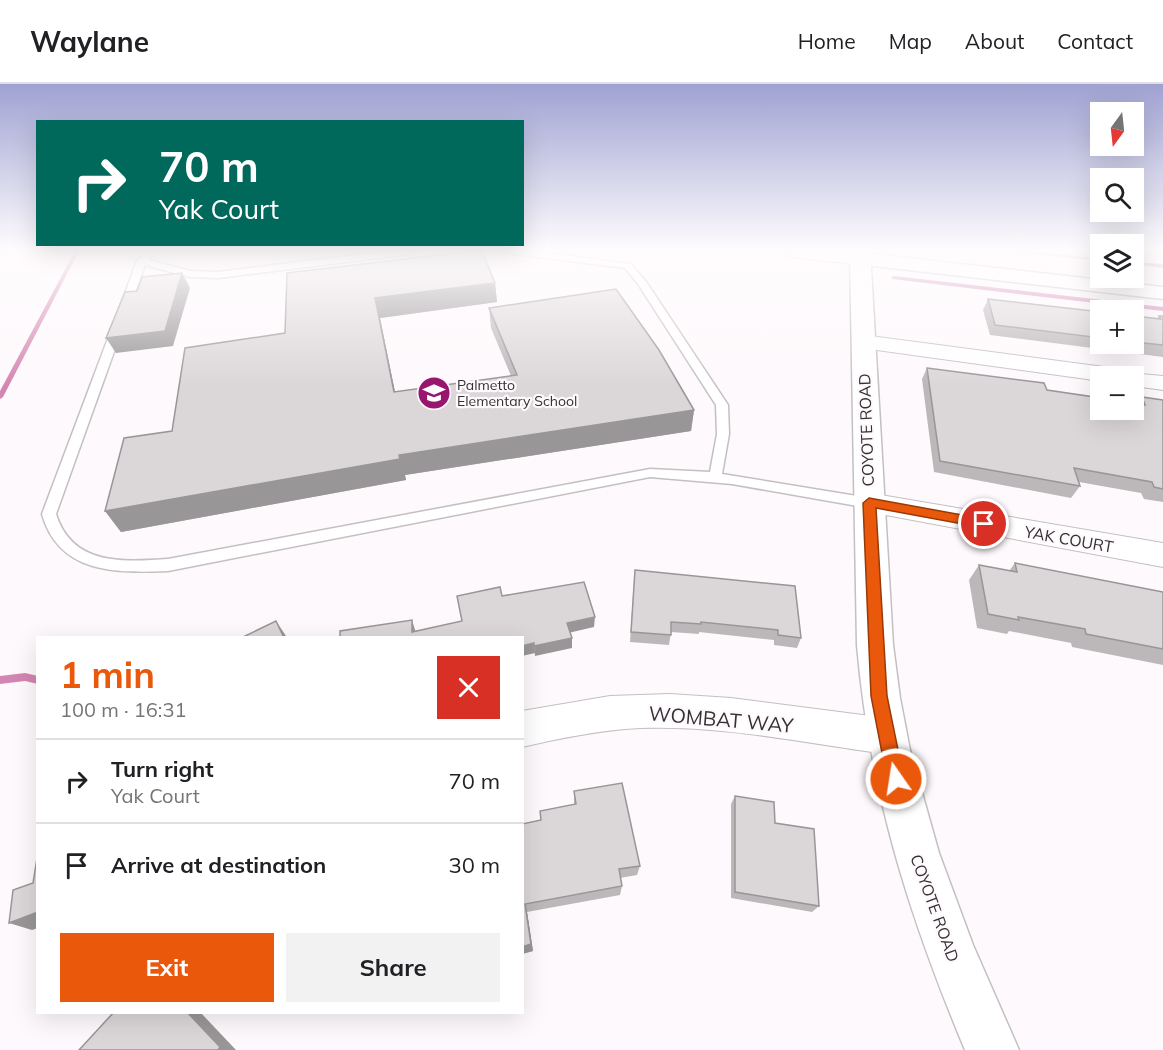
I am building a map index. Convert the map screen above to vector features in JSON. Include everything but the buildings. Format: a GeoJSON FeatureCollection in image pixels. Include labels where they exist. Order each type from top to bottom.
{"type":"FeatureCollection","features":[{"type":"Feature","properties":{"kind":"street","name":"COYOTE ROAD"},"geometry":{"type":"LineString","coordinates":[[861,296],[879,696],[906,822],[930,899],[965,989],[992,1050]]}},
{"type":"Feature","properties":{"kind":"street"},"geometry":{"type":"LineString","coordinates":[[863,342],[1090,372]]}},
{"type":"Feature","properties":{"kind":"street"},"geometry":{"type":"LineString","coordinates":[[1144,380],[1163,382]]}},
{"type":"Feature","properties":{"kind":"street","name":"YAK COURT"},"geometry":{"type":"LineString","coordinates":[[869,503],[1163,555]]}},
{"type":"Feature","properties":{"kind":"street","name":"WOMBAT WAY"},"geometry":{"type":"LineString","coordinates":[[524,729],[579,717],[640,711],[701,713],[886,736]]}},
{"type":"Feature","properties":{"kind":"lane"},"geometry":{"type":"LineString","coordinates":[[132,296],[50,514],[55,532],[81,556],[103,564],[123,567],[168,565],[650,473],[677,473],[715,478],[869,503]]}},
{"type":"Feature","properties":{"kind":"lane"},"geometry":{"type":"LineString","coordinates":[[649,296],[722,405],[723,434],[715,478]]}},
{"type":"Feature","properties":{"kind":"waterway"},"geometry":{"type":"LineString","coordinates":[[0,397],[53,296]]}},
{"type":"Feature","properties":{"kind":"waterway"},"geometry":{"type":"LineString","coordinates":[[1051,296],[1163,309]]}},
{"type":"Feature","properties":{"kind":"waterway"},"geometry":{"type":"LineString","coordinates":[[0,680],[25,677],[36,680]]}},
{"type":"Feature","properties":{"kind":"place","name":"Palmetto Elementary School"},"geometry":{"type":"Point","coordinates":[434,393]}},
{"type":"Feature","properties":{"kind":"route"},"geometry":{"type":"LineString","coordinates":[[896,779],[879,696],[869,503],[984,524]]}}]}
